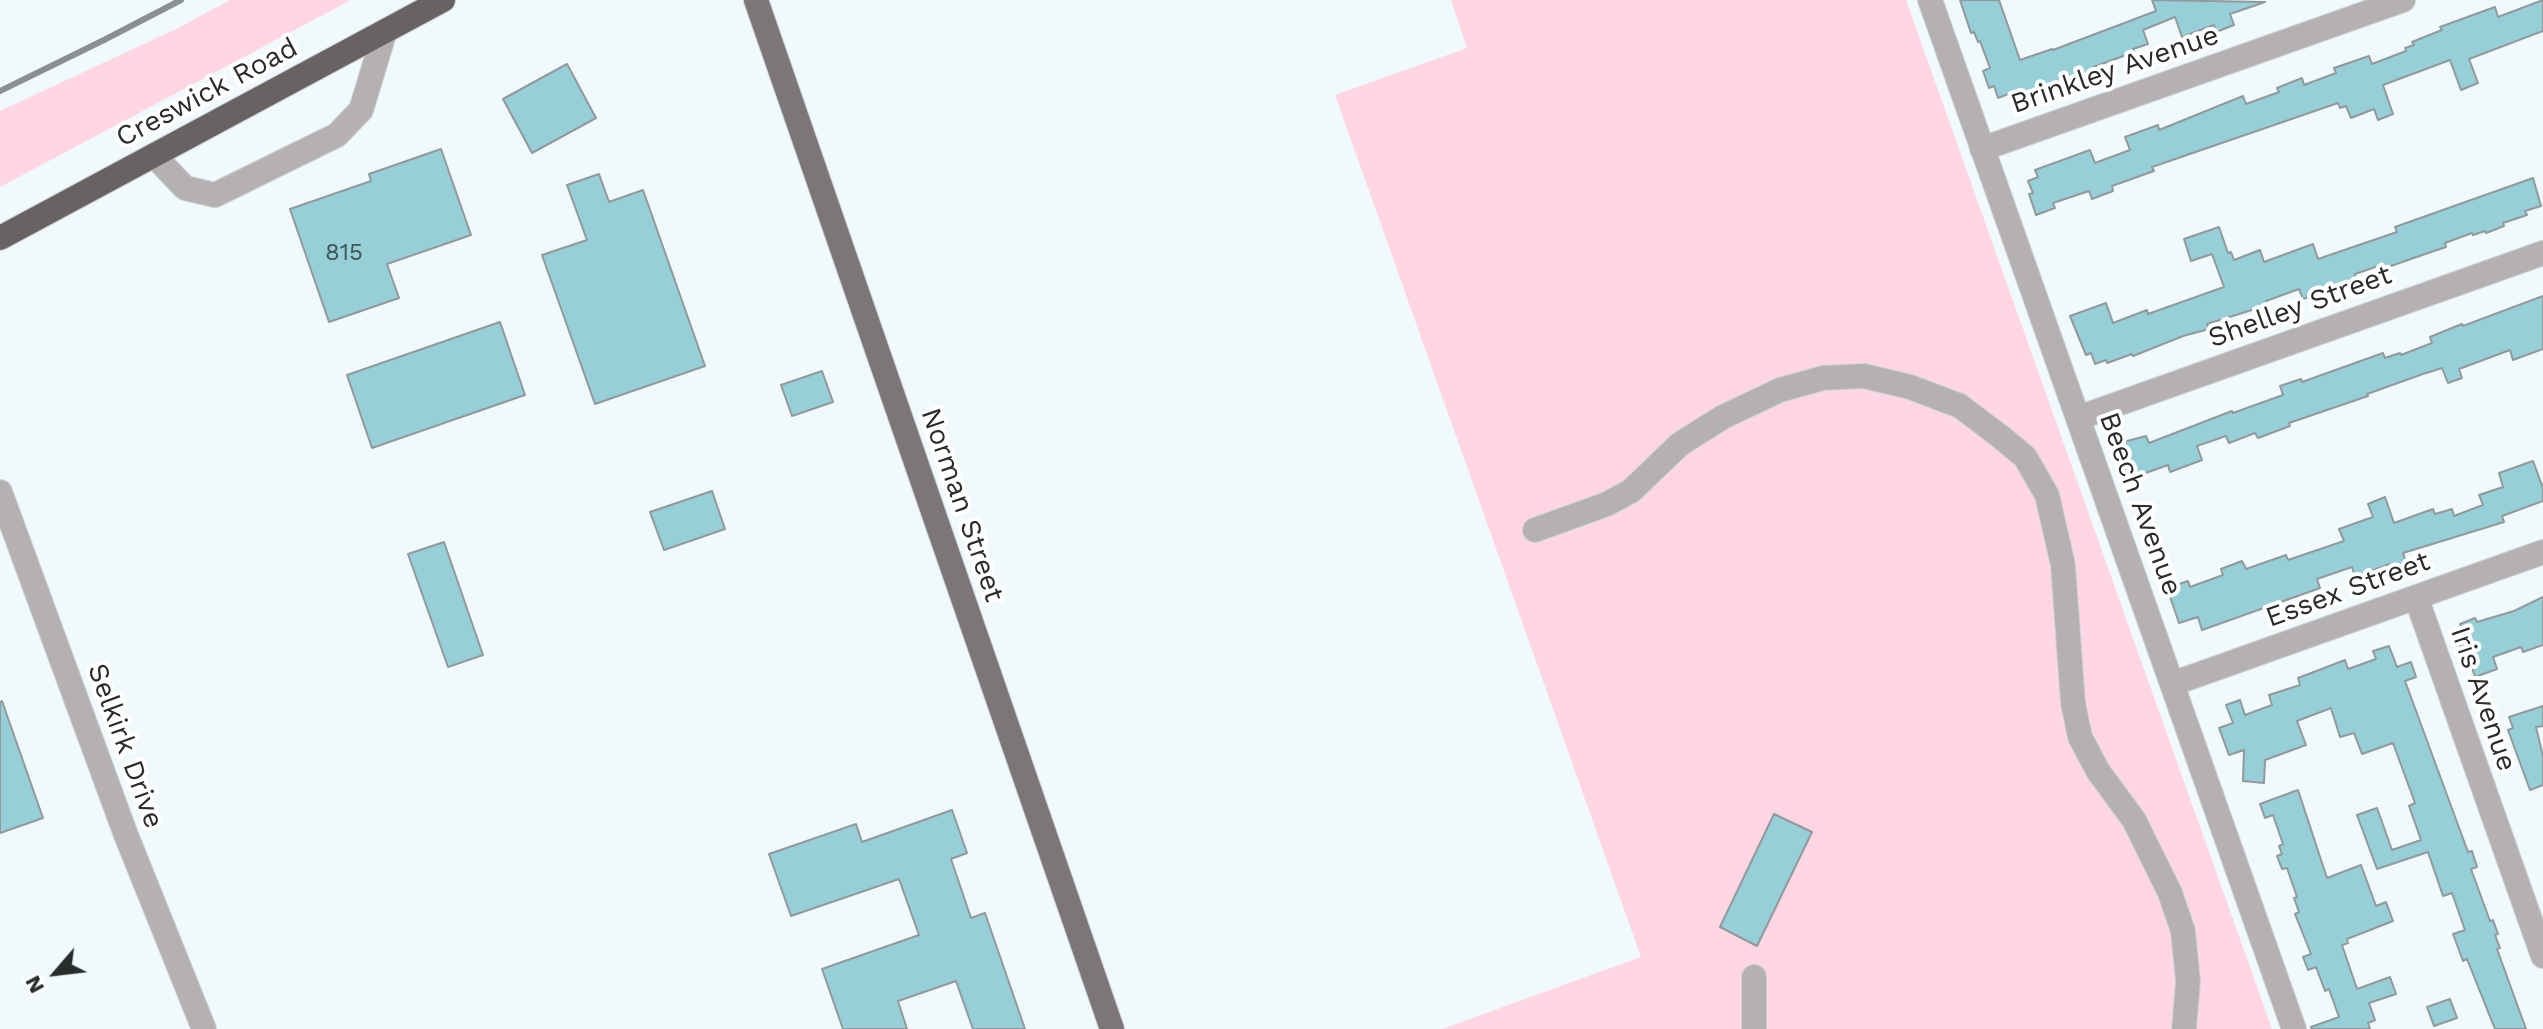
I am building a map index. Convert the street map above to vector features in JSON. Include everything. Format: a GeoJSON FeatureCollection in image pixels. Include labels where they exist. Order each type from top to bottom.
{"type":"FeatureCollection","features":[{"type":"Feature","properties":{"kind":"highway","name":"Creswick Road"},"geometry":{"type":"LineString","coordinates":[[0,238],[443,0]]}},
{"type":"Feature","properties":{"kind":"main road","name":"Norman Street"},"geometry":{"type":"LineString","coordinates":[[756,0],[1112,1029]]}},
{"type":"Feature","properties":{"kind":"street","name":"Beech Avenue"},"geometry":{"type":"LineString","coordinates":[[1930,0],[2294,1029]]}},
{"type":"Feature","properties":{"kind":"street","name":"Brinkley Avenue"},"geometry":{"type":"LineString","coordinates":[[1982,149],[2403,0]]}},
{"type":"Feature","properties":{"kind":"street"},"geometry":{"type":"LineString","coordinates":[[158,154],[163,165],[185,188],[215,195],[337,135],[361,110],[385,31]]}},
{"type":"Feature","properties":{"kind":"street","name":"Shelley Street"},"geometry":{"type":"LineString","coordinates":[[2078,418],[2543,253]]}},
{"type":"Feature","properties":{"kind":"street"},"geometry":{"type":"LineString","coordinates":[[1535,530],[1607,504],[1631,491],[1680,444],[1723,417],[1780,390],[1823,378],[1864,376],[1910,387],[1960,406],[2001,437],[2025,457],[2047,495],[2063,565],[2073,703],[2080,737],[2098,771],[2134,820],[2170,893],[2183,931],[2188,981],[2184,1029]]}},
{"type":"Feature","properties":{"kind":"street","name":"Selkirk Drive"},"geometry":{"type":"LineString","coordinates":[[0,492],[193,1026]]}},
{"type":"Feature","properties":{"kind":"street","name":"Essex Street"},"geometry":{"type":"LineString","coordinates":[[2172,684],[2543,552]]}},
{"type":"Feature","properties":{"kind":"street","name":"Iris Avenue"},"geometry":{"type":"LineString","coordinates":[[2416,597],[2543,956]]}},
{"type":"Feature","properties":{"kind":"street"},"geometry":{"type":"LineString","coordinates":[[1754,977],[1754,1029]]}},
{"type":"Feature","properties":{"kind":"shaded area"},"geometry":{"type":"Polygon","coordinates":[[[230,0],[351,0],[0,187],[0,111],[178,28],[230,0]]]}},
{"type":"Feature","properties":{"kind":"shaded area"},"geometry":{"type":"Polygon","coordinates":[[[1451,0],[1906,0],[2272,1029],[1442,1029],[1641,957],[1335,95],[1467,48],[1451,0]]]}},
{"type":"Feature","properties":{"kind":"building"},"geometry":{"type":"Polygon","coordinates":[[[1960,0],[1999,0],[2020,60],[2156,11],[2152,0],[2265,2],[2230,14],[2234,25],[2216,32],[2214,25],[2182,37],[2175,17],[2143,30],[2148,44],[2094,67],[2095,70],[2018,96],[2016,91],[1998,98],[1994,86],[1989,88],[1983,71],[1990,68],[1980,41],[1974,32],[1971,33],[1960,0]]]}},
{"type":"Feature","properties":{"kind":"building"},"geometry":{"type":"Polygon","coordinates":[[[2543,0],[2543,31],[2469,59],[2478,83],[2461,90],[2450,60],[2383,85],[2393,114],[2378,120],[2374,109],[2351,118],[2346,106],[2340,108],[2338,103],[2152,167],[2154,171],[2112,186],[2113,191],[2092,199],[2089,191],[2053,203],[2055,208],[2036,215],[2028,181],[2038,177],[2035,170],[2090,150],[2095,163],[2130,150],[2125,137],[2158,125],[2159,130],[2243,96],[2246,104],[2279,92],[2277,88],[2302,78],[2304,85],[2336,73],[2334,68],[2369,56],[2372,64],[2406,51],[2405,48],[2414,45],[2412,42],[2442,30],[2440,27],[2495,7],[2498,17],[2543,0]]]}},
{"type":"Feature","properties":{"kind":"building"},"geometry":{"type":"Polygon","coordinates":[[[567,64],[596,118],[532,153],[503,99],[567,64]]]}},
{"type":"Feature","properties":{"kind":"building"},"geometry":{"type":"Polygon","coordinates":[[[441,149],[471,235],[387,264],[399,298],[329,322],[290,209],[371,181],[369,174],[441,149]]]}},
{"type":"Feature","properties":{"kind":"building"},"geometry":{"type":"Polygon","coordinates":[[[599,174],[609,202],[643,190],[705,366],[595,404],[542,255],[587,240],[567,185],[599,174]]]}},
{"type":"Feature","properties":{"kind":"building"},"geometry":{"type":"Polygon","coordinates":[[[2533,178],[2541,206],[2525,211],[2527,215],[2503,223],[2504,226],[2486,233],[2472,233],[2445,243],[2446,247],[2385,268],[2384,264],[2355,274],[2357,281],[2303,299],[2299,289],[2266,301],[2268,305],[2207,324],[2209,329],[2133,356],[2095,364],[2091,353],[2086,355],[2070,316],[2106,303],[2113,323],[2224,287],[2212,254],[2191,261],[2184,239],[2219,227],[2228,253],[2231,252],[2234,260],[2260,250],[2264,262],[2313,244],[2318,259],[2397,232],[2395,227],[2533,178]]]}},
{"type":"Feature","properties":{"kind":"building"},"geometry":{"type":"Polygon","coordinates":[[[2543,296],[2543,349],[2513,360],[2510,350],[2459,369],[2462,378],[2448,383],[2442,368],[2289,423],[2290,426],[2258,438],[2255,433],[2229,443],[2226,436],[2197,446],[2202,460],[2170,472],[2168,465],[2129,479],[2116,444],[2146,436],[2149,443],[2283,395],[2280,386],[2301,379],[2302,382],[2383,353],[2385,358],[2401,355],[2432,343],[2430,337],[2543,296]]]}},
{"type":"Feature","properties":{"kind":"building"},"geometry":{"type":"Polygon","coordinates":[[[500,322],[525,395],[372,448],[347,375],[500,322]]]}},
{"type":"Feature","properties":{"kind":"building"},"geometry":{"type":"Polygon","coordinates":[[[822,371],[833,402],[792,416],[781,385],[822,371]]]}},
{"type":"Feature","properties":{"kind":"building"},"geometry":{"type":"Polygon","coordinates":[[[2533,461],[2543,488],[2543,501],[2502,516],[2504,522],[2403,553],[2406,562],[2391,568],[2390,564],[2355,577],[2352,567],[2317,579],[2320,588],[2202,630],[2198,617],[2179,623],[2167,588],[2188,581],[2190,587],[2223,575],[2221,569],[2242,561],[2246,569],[2286,555],[2288,560],[2344,541],[2339,529],[2373,517],[2368,504],[2385,497],[2394,523],[2433,509],[2435,514],[2452,509],[2454,516],[2483,505],[2479,495],[2503,487],[2499,473],[2533,461]]]}},
{"type":"Feature","properties":{"kind":"building"},"geometry":{"type":"Polygon","coordinates":[[[712,491],[725,529],[664,550],[650,512],[712,491]]]}},
{"type":"Feature","properties":{"kind":"building"},"geometry":{"type":"Polygon","coordinates":[[[444,542],[483,655],[448,667],[408,554],[444,542]]]}},
{"type":"Feature","properties":{"kind":"building"},"geometry":{"type":"Polygon","coordinates":[[[2543,597],[2543,645],[2523,652],[2521,647],[2493,657],[2497,669],[2475,677],[2468,656],[2464,657],[2457,638],[2464,635],[2460,624],[2514,611],[2543,597]]]}},
{"type":"Feature","properties":{"kind":"building"},"geometry":{"type":"Polygon","coordinates":[[[2389,646],[2397,667],[2411,662],[2416,677],[2405,681],[2468,852],[2472,851],[2477,867],[2471,869],[2490,921],[2493,920],[2498,934],[2495,935],[2500,948],[2497,949],[2526,1029],[2495,1029],[2467,959],[2463,961],[2453,934],[2465,930],[2452,893],[2443,896],[2428,852],[2377,869],[2357,815],[2377,808],[2392,850],[2421,840],[2409,806],[2415,803],[2393,743],[2362,754],[2354,733],[2340,737],[2331,708],[2297,721],[2306,745],[2265,760],[2264,783],[2243,781],[2244,750],[2229,755],[2219,728],[2233,723],[2226,705],[2240,700],[2245,715],[2272,705],[2269,695],[2300,685],[2298,678],[2345,660],[2348,669],[2376,659],[2373,651],[2389,646]]]}},
{"type":"Feature","properties":{"kind":"building"},"geometry":{"type":"Polygon","coordinates":[[[0,702],[43,818],[0,833],[0,702]]]}},
{"type":"Feature","properties":{"kind":"building"},"geometry":{"type":"Polygon","coordinates":[[[2543,706],[2543,726],[2536,727],[2543,756],[2543,785],[2530,790],[2508,730],[2513,728],[2509,717],[2543,706]]]}},
{"type":"Feature","properties":{"kind":"building"},"geometry":{"type":"Polygon","coordinates":[[[2298,790],[2327,878],[2361,865],[2376,906],[2386,902],[2393,921],[2347,939],[2348,943],[2342,945],[2357,989],[2390,977],[2396,994],[2369,1003],[2375,1020],[2368,1023],[2370,1029],[2311,1027],[2339,1017],[2329,989],[2325,991],[2316,967],[2308,970],[2303,957],[2311,954],[2295,914],[2299,912],[2294,898],[2297,897],[2287,868],[2282,869],[2277,856],[2282,854],[2279,846],[2283,844],[2273,815],[2265,818],[2260,804],[2298,790]]]}},
{"type":"Feature","properties":{"kind":"building"},"geometry":{"type":"Polygon","coordinates":[[[952,810],[967,853],[951,859],[971,918],[985,913],[1025,1029],[973,1029],[956,981],[898,1001],[907,1029],[843,1029],[822,969],[919,935],[899,879],[791,916],[769,854],[856,824],[862,842],[952,810]]]}},
{"type":"Feature","properties":{"kind":"building"},"geometry":{"type":"Polygon","coordinates":[[[1774,814],[1812,832],[1757,946],[1720,927],[1774,814]]]}},
{"type":"Feature","properties":{"kind":"building"},"geometry":{"type":"Polygon","coordinates":[[[2450,999],[2457,1018],[2434,1026],[2427,1007],[2450,999]]]}},
{"type":"Feature","properties":{"kind":"railway"},"geometry":{"type":"LineString","coordinates":[[0,91],[181,0]]}}]}
